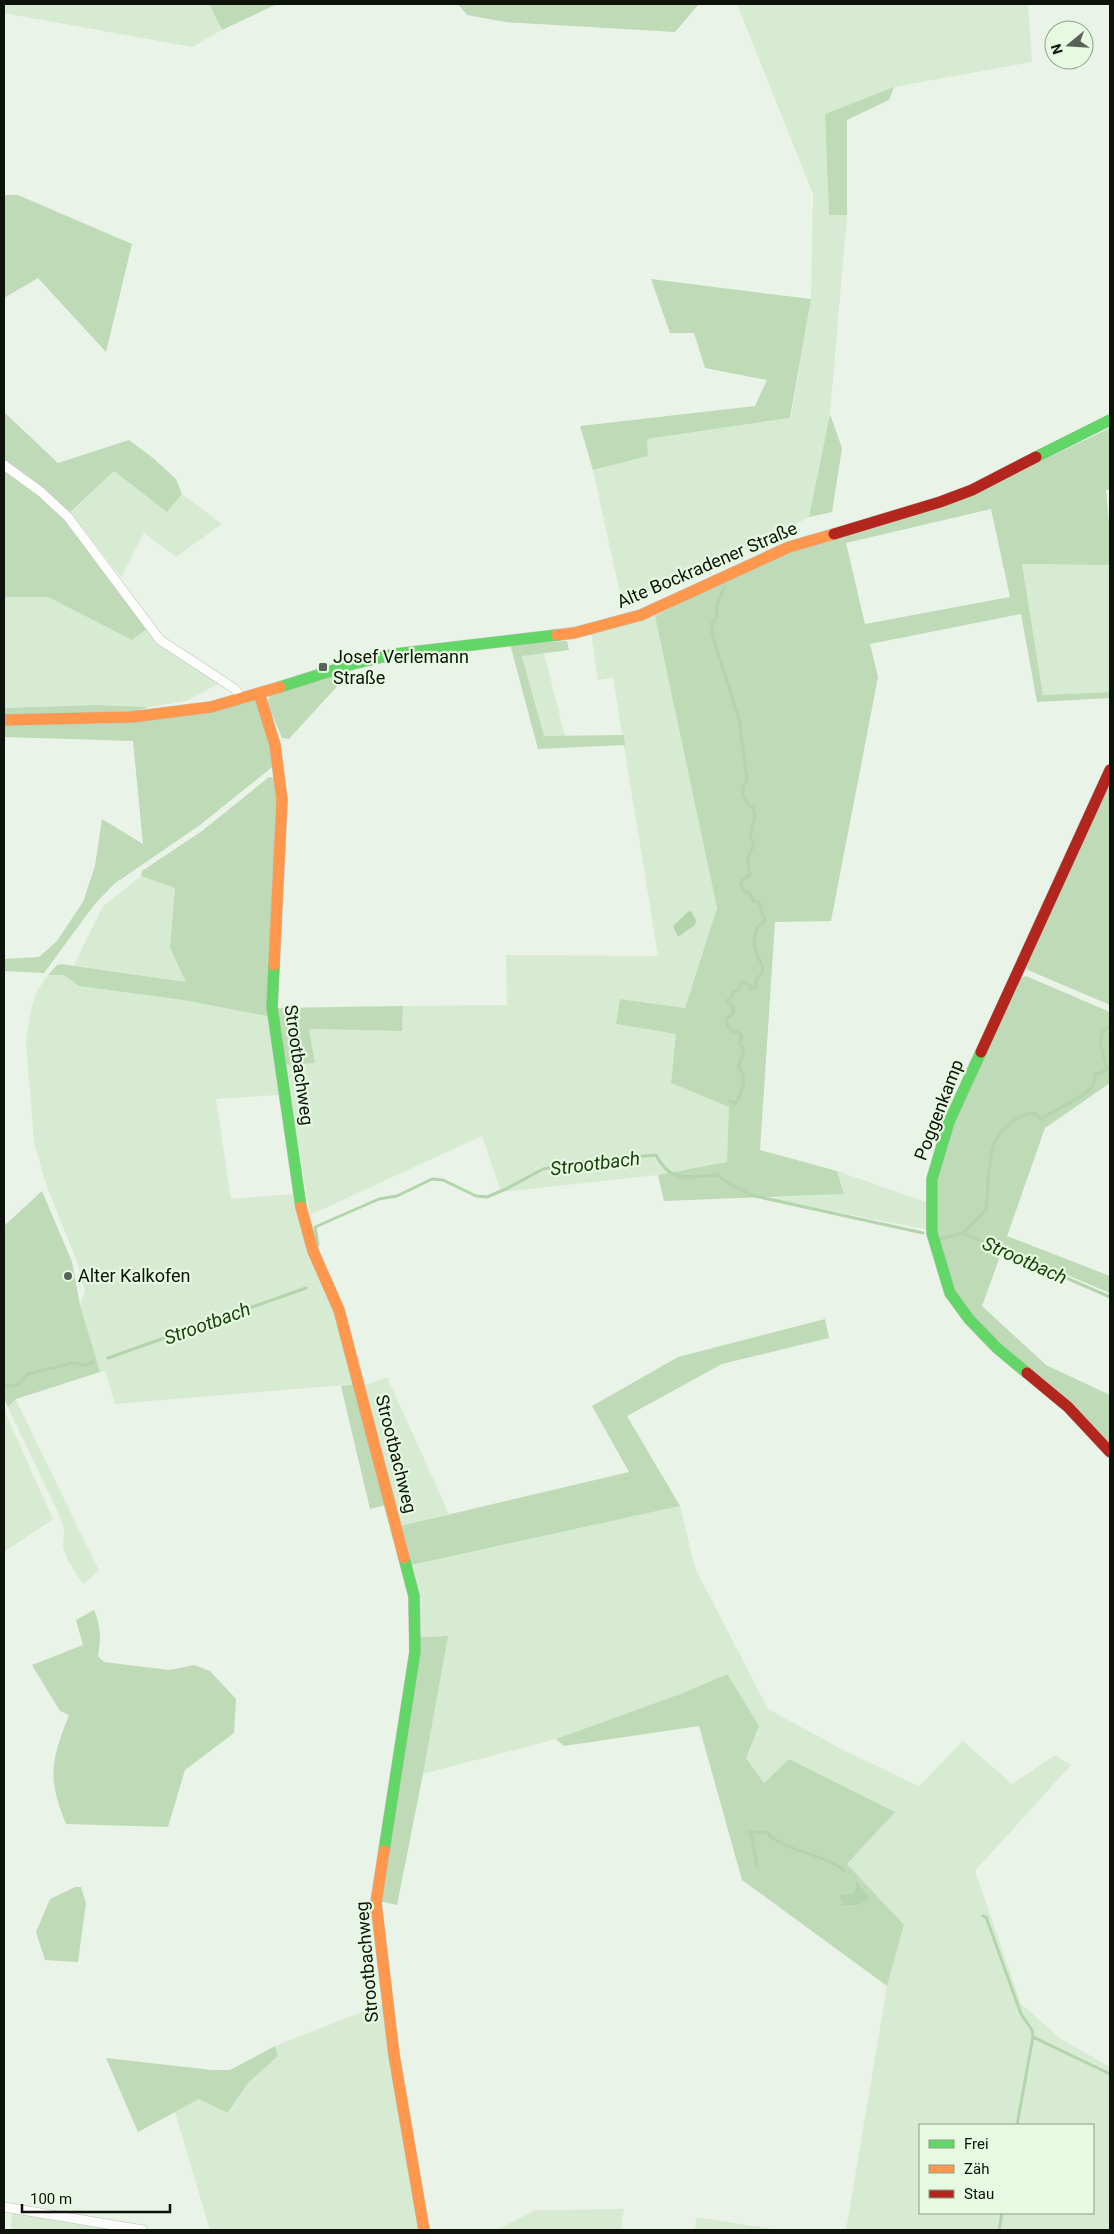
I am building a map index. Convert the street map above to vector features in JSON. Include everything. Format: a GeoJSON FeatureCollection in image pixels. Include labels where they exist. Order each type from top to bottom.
{"type":"FeatureCollection","features":[{"type":"Feature","properties":{"kind":"street","name":"Alte Bockradener Straße"},"geometry":{"type":"LineString","coordinates":[[4,720],[157,714],[211,707],[243,699],[353,664],[395,654],[574,633],[641,615],[789,547],[940,502],[972,490],[1110,420]]}},
{"type":"Feature","properties":{"kind":"street"},"geometry":{"type":"LineString","coordinates":[[4,465],[41,492],[68,517],[160,640],[235,689],[243,699]]}},
{"type":"Feature","properties":{"kind":"street","name":"Strootbachweg"},"geometry":{"type":"LineString","coordinates":[[259,693],[272,726],[280,767],[282,800],[272,1007],[302,1216],[314,1251],[339,1310],[354,1361],[414,1596],[415,1652],[376,1903],[394,2055],[424,2230]]}},
{"type":"Feature","properties":{"kind":"street","name":"Poggenkamp"},"geometry":{"type":"LineString","coordinates":[[1110,770],[949,1122],[932,1179],[932,1233],[950,1293],[969,1319],[997,1348],[1068,1407],[1110,1452]]}},
{"type":"Feature","properties":{"kind":"street"},"geometry":{"type":"LineString","coordinates":[[4,2207],[143,2230]]}},
{"type":"Feature","properties":{"kind":"shaded area"},"geometry":{"type":"Polygon","coordinates":[[[4,4],[209,4],[222,30],[192,47],[4,13],[4,4]]]}},
{"type":"Feature","properties":{"kind":"shaded area"},"geometry":{"type":"Polygon","coordinates":[[[209,4],[277,4],[222,30],[209,4]]]}},
{"type":"Feature","properties":{"kind":"shaded area"},"geometry":{"type":"Polygon","coordinates":[[[458,4],[699,4],[675,32],[505,22],[467,15],[458,4]]]}},
{"type":"Feature","properties":{"kind":"shaded area"},"geometry":{"type":"Polygon","coordinates":[[[737,4],[1028,4],[1032,62],[894,87],[825,114],[829,214],[847,215],[830,414],[809,517],[673,587],[621,598],[593,470],[648,456],[647,439],[791,418],[811,299],[813,194],[737,4]]]}},
{"type":"Feature","properties":{"kind":"shaded area"},"geometry":{"type":"Polygon","coordinates":[[[894,87],[889,100],[847,120],[847,215],[829,215],[825,114],[894,87]]]}},
{"type":"Feature","properties":{"kind":"shaded area"},"geometry":{"type":"Polygon","coordinates":[[[4,195],[18,195],[132,244],[106,352],[38,278],[4,298],[4,195]]]}},
{"type":"Feature","properties":{"kind":"shaded area"},"geometry":{"type":"Polygon","coordinates":[[[651,279],[811,299],[790,418],[647,439],[648,456],[593,470],[580,426],[755,406],[767,380],[705,368],[694,333],[670,333],[651,279]]]}},
{"type":"Feature","properties":{"kind":"shaded area"},"geometry":{"type":"Polygon","coordinates":[[[4,412],[58,463],[129,440],[176,479],[182,494],[167,512],[114,471],[64,518],[148,628],[132,640],[48,597],[4,597],[4,412]]]}},
{"type":"Feature","properties":{"kind":"shaded area"},"geometry":{"type":"Polygon","coordinates":[[[830,414],[842,448],[832,512],[809,517],[830,414]]]}},
{"type":"Feature","properties":{"kind":"shaded area"},"geometry":{"type":"Polygon","coordinates":[[[1110,428],[1110,489],[1106,490],[1110,534],[1110,565],[1022,564],[1043,695],[1110,692],[1110,698],[1037,702],[1021,614],[870,644],[878,677],[831,921],[775,922],[760,1150],[837,1171],[844,1194],[664,1201],[658,1175],[727,1162],[729,1107],[671,1083],[676,1034],[616,1024],[620,999],[685,1008],[717,908],[655,616],[789,549],[975,493],[1110,428]],[[991,509],[846,543],[865,624],[1010,597],[991,509]]]}},
{"type":"Feature","properties":{"kind":"shaded area"},"geometry":{"type":"Polygon","coordinates":[[[114,471],[167,512],[182,494],[222,524],[176,557],[144,533],[121,577],[70,513],[114,471]]]}},
{"type":"Feature","properties":{"kind":"shaded area"},"geometry":{"type":"Polygon","coordinates":[[[1022,564],[1110,565],[1110,692],[1043,695],[1022,564]]]}},
{"type":"Feature","properties":{"kind":"shaded area"},"geometry":{"type":"Polygon","coordinates":[[[4,597],[48,597],[132,640],[148,628],[220,683],[186,701],[149,707],[97,705],[4,708],[4,597]]]}},
{"type":"Feature","properties":{"kind":"shaded area"},"geometry":{"type":"Polygon","coordinates":[[[655,616],[717,908],[685,1008],[620,999],[616,1024],[677,1034],[671,1083],[729,1107],[728,1163],[658,1175],[501,1192],[482,1136],[310,1215],[285,1065],[315,1063],[309,1029],[402,1031],[403,1006],[507,1005],[506,955],[658,956],[613,678],[598,680],[591,632],[655,616]]]}},
{"type":"Feature","properties":{"kind":"shaded area"},"geometry":{"type":"Polygon","coordinates":[[[567,641],[569,650],[522,656],[544,736],[624,735],[625,745],[538,749],[510,644],[567,641]]]}},
{"type":"Feature","properties":{"kind":"shaded area"},"geometry":{"type":"Polygon","coordinates":[[[544,653],[565,736],[544,736],[522,655],[544,653]]]}},
{"type":"Feature","properties":{"kind":"shaded area"},"geometry":{"type":"Polygon","coordinates":[[[339,673],[341,682],[289,739],[282,738],[268,705],[271,694],[339,673]]]}},
{"type":"Feature","properties":{"kind":"shaded area"},"geometry":{"type":"Polygon","coordinates":[[[256,699],[274,764],[271,768],[200,825],[114,884],[94,905],[44,973],[4,971],[4,959],[39,957],[57,941],[83,902],[95,866],[102,819],[143,844],[133,741],[4,737],[4,724],[256,699]]]}},
{"type":"Feature","properties":{"kind":"shaded area"},"geometry":{"type":"Polygon","coordinates":[[[97,705],[149,707],[136,711],[4,716],[4,708],[97,705]]]}},
{"type":"Feature","properties":{"kind":"shaded area"},"geometry":{"type":"Polygon","coordinates":[[[269,777],[277,778],[277,782],[267,1016],[183,1000],[79,986],[64,975],[48,975],[57,965],[62,964],[186,982],[170,948],[175,888],[141,876],[142,871],[202,831],[269,777]]]}},
{"type":"Feature","properties":{"kind":"shaded area"},"geometry":{"type":"Polygon","coordinates":[[[1110,777],[1110,1005],[1028,970],[1024,962],[1110,777]]]}},
{"type":"Feature","properties":{"kind":"shaded area"},"geometry":{"type":"Polygon","coordinates":[[[141,876],[175,888],[170,948],[186,982],[74,965],[103,906],[141,876]]]}},
{"type":"Feature","properties":{"kind":"shaded area"},"geometry":{"type":"Polygon","coordinates":[[[691,911],[696,920],[695,925],[678,937],[673,926],[691,911]]]}},
{"type":"Feature","properties":{"kind":"shaded area"},"geometry":{"type":"Polygon","coordinates":[[[48,975],[64,975],[79,986],[183,1000],[267,1016],[279,1095],[216,1099],[231,1199],[292,1194],[299,1218],[336,1308],[356,1384],[115,1404],[105,1371],[100,1372],[80,1305],[85,1291],[76,1259],[47,1187],[34,1143],[26,1041],[31,1009],[37,991],[48,975]]]}},
{"type":"Feature","properties":{"kind":"shaded area"},"geometry":{"type":"Polygon","coordinates":[[[1026,976],[1110,1012],[1110,1083],[1045,1128],[1007,1236],[1110,1276],[1110,1293],[1003,1248],[982,1306],[1046,1365],[1110,1395],[1110,1446],[999,1344],[953,1292],[936,1233],[934,1180],[952,1122],[1017,979],[1026,976]]]}},
{"type":"Feature","properties":{"kind":"shaded area"},"geometry":{"type":"Polygon","coordinates":[[[403,1006],[402,1031],[309,1029],[315,1063],[285,1065],[275,1008],[403,1006]]]}},
{"type":"Feature","properties":{"kind":"shaded area"},"geometry":{"type":"Polygon","coordinates":[[[837,1171],[929,1203],[929,1230],[766,1198],[844,1194],[837,1171]]]}},
{"type":"Feature","properties":{"kind":"shaded area"},"geometry":{"type":"Polygon","coordinates":[[[42,1191],[72,1262],[80,1305],[100,1372],[16,1399],[8,1407],[4,1398],[4,1226],[42,1191]]]}},
{"type":"Feature","properties":{"kind":"shaded area"},"geometry":{"type":"Polygon","coordinates":[[[825,1319],[829,1338],[722,1364],[627,1416],[680,1506],[411,1565],[400,1526],[629,1472],[592,1406],[678,1357],[825,1319]]]}},
{"type":"Feature","properties":{"kind":"shaded area"},"geometry":{"type":"Polygon","coordinates":[[[387,1377],[449,1514],[400,1526],[363,1386],[387,1377]]]}},
{"type":"Feature","properties":{"kind":"shaded area"},"geometry":{"type":"Polygon","coordinates":[[[356,1384],[386,1505],[370,1509],[341,1386],[356,1384]]]}},
{"type":"Feature","properties":{"kind":"shaded area"},"geometry":{"type":"Polygon","coordinates":[[[16,1400],[99,1571],[83,1584],[69,1562],[63,1548],[64,1530],[60,1517],[8,1407],[16,1400]]]}},
{"type":"Feature","properties":{"kind":"shaded area"},"geometry":{"type":"Polygon","coordinates":[[[4,1410],[53,1519],[4,1552],[4,1410]]]}},
{"type":"Feature","properties":{"kind":"shaded area"},"geometry":{"type":"Polygon","coordinates":[[[680,1506],[695,1568],[768,1709],[847,1752],[919,1786],[963,1741],[1012,1784],[1055,1755],[1071,1765],[975,1871],[1021,2004],[1061,2039],[1110,2067],[1110,2230],[846,2230],[887,1986],[904,1925],[847,1864],[895,1812],[764,1783],[746,1758],[727,1674],[683,1693],[556,1739],[423,1774],[447,1636],[418,1637],[411,1565],[680,1506]]]}},
{"type":"Feature","properties":{"kind":"shaded area"},"geometry":{"type":"Polygon","coordinates":[[[94,1610],[100,1632],[98,1656],[104,1662],[169,1670],[194,1665],[210,1671],[236,1699],[234,1733],[185,1770],[168,1827],[66,1824],[60,1808],[54,1781],[55,1757],[69,1715],[60,1711],[32,1665],[83,1645],[76,1620],[94,1610]]]}},
{"type":"Feature","properties":{"kind":"shaded area"},"geometry":{"type":"Polygon","coordinates":[[[448,1636],[397,1905],[379,1901],[418,1637],[448,1636]]]}},
{"type":"Feature","properties":{"kind":"shaded area"},"geometry":{"type":"Polygon","coordinates":[[[727,1674],[759,1726],[746,1758],[764,1783],[789,1759],[895,1812],[847,1864],[904,1925],[887,1986],[742,1880],[699,1726],[564,1746],[556,1739],[683,1693],[727,1674]]]}},
{"type":"Feature","properties":{"kind":"shaded area"},"geometry":{"type":"Polygon","coordinates":[[[856,1881],[869,1898],[858,1905],[843,1905],[840,1895],[853,1894],[856,1889],[856,1881]]]}},
{"type":"Feature","properties":{"kind":"shaded area"},"geometry":{"type":"Polygon","coordinates":[[[75,1887],[81,1887],[86,1903],[78,1962],[45,1960],[36,1932],[50,1899],[75,1887]]]}},
{"type":"Feature","properties":{"kind":"shaded area"},"geometry":{"type":"Polygon","coordinates":[[[385,2003],[422,2230],[210,2230],[175,2112],[199,2099],[229,2113],[248,2083],[278,2056],[275,2046],[385,2003]]]}},
{"type":"Feature","properties":{"kind":"shaded area"},"geometry":{"type":"Polygon","coordinates":[[[275,2046],[278,2056],[248,2083],[228,2113],[199,2099],[138,2132],[106,2058],[212,2070],[230,2070],[275,2046]]]}},
{"type":"Feature","properties":{"kind":"shaded area"},"geometry":{"type":"Polygon","coordinates":[[[624,2209],[621,2230],[497,2230],[535,2210],[624,2209]]]}},
{"type":"Feature","properties":{"kind":"shaded area"},"geometry":{"type":"Polygon","coordinates":[[[12,2211],[127,2230],[13,2230],[11,2226],[12,2211]]]}},
{"type":"Feature","properties":{"kind":"shaded area"},"geometry":{"type":"Polygon","coordinates":[[[696,2217],[779,2230],[695,2230],[696,2217]]]}},
{"type":"Feature","properties":{"kind":"waterway"},"geometry":{"type":"LineString","coordinates":[[724,587],[716,607],[717,616],[712,623],[712,634],[739,719],[747,779],[743,787],[743,795],[746,802],[753,808],[755,817],[750,836],[754,845],[748,860],[750,875],[742,880],[741,885],[745,892],[750,893],[753,901],[759,902],[765,921],[757,927],[754,939],[755,949],[762,966],[761,975],[756,980],[756,988],[751,989],[750,985],[741,982],[739,989],[733,992],[732,997],[726,1001],[732,1006],[734,1012],[726,1019],[728,1027],[733,1032],[737,1031],[742,1036],[739,1044],[743,1048],[743,1056],[738,1066],[743,1075],[743,1085],[735,1104],[730,1101]]}},
{"type":"Feature","properties":{"kind":"waterway"},"geometry":{"type":"LineString","coordinates":[[963,1233],[986,1210],[990,1157],[997,1138],[1016,1119],[1034,1113],[1041,1119],[1090,1089],[1094,1082],[1095,1073],[1101,1073],[1107,1069],[1101,1039],[1102,1034],[1110,1026]]}},
{"type":"Feature","properties":{"kind":"waterway","name":"Strootbach"},"geometry":{"type":"LineString","coordinates":[[318,1245],[315,1227],[379,1199],[397,1196],[432,1179],[443,1180],[476,1196],[487,1197],[543,1169],[577,1162],[656,1155],[662,1165],[675,1175],[682,1177],[718,1175],[750,1195],[923,1233]]}},
{"type":"Feature","properties":{"kind":"waterway","name":"Strootbach"},"geometry":{"type":"LineString","coordinates":[[939,1239],[963,1233],[1110,1297]]}},
{"type":"Feature","properties":{"kind":"waterway","name":"Strootbach"},"geometry":{"type":"LineString","coordinates":[[108,1358],[306,1288]]}},
{"type":"Feature","properties":{"kind":"waterway","name":"Strootbach"},"geometry":{"type":"LineString","coordinates":[[4,1385],[14,1386],[20,1383],[28,1374],[73,1363],[84,1365],[93,1362]]}},
{"type":"Feature","properties":{"kind":"waterway"},"geometry":{"type":"LineString","coordinates":[[748,1832],[767,1832],[771,1837],[788,1846],[831,1862],[844,1871]]}},
{"type":"Feature","properties":{"kind":"waterway"},"geometry":{"type":"LineString","coordinates":[[751,1832],[757,1866]]}},
{"type":"Feature","properties":{"kind":"waterway"},"geometry":{"type":"LineString","coordinates":[[983,1916],[986,1917],[1021,2014],[1032,2030],[1033,2037],[1110,2074]]}},
{"type":"Feature","properties":{"kind":"waterway"},"geometry":{"type":"LineString","coordinates":[[1017,2124],[1033,2037]]}},
{"type":"Feature","properties":{"kind":"waterway"},"geometry":{"type":"LineString","coordinates":[[999,2230],[1002,2214]]}},
{"type":"Feature","properties":{"kind":"traffic: fast"},"geometry":{"type":"LineString","coordinates":[[1036,457],[1110,420]]}},
{"type":"Feature","properties":{"kind":"traffic: fast"},"geometry":{"type":"LineString","coordinates":[[280,687],[353,664],[395,654],[557,635]]}},
{"type":"Feature","properties":{"kind":"traffic: fast"},"geometry":{"type":"LineString","coordinates":[[274,965],[272,1007],[301,1207]]}},
{"type":"Feature","properties":{"kind":"traffic: fast"},"geometry":{"type":"LineString","coordinates":[[981,1052],[949,1122],[932,1179],[932,1233],[950,1293],[969,1319],[997,1348],[1027,1373]]}},
{"type":"Feature","properties":{"kind":"traffic: fast"},"geometry":{"type":"LineString","coordinates":[[384,1851],[415,1652],[414,1596],[404,1558]]}},
{"type":"Feature","properties":{"kind":"traffic: slow"},"geometry":{"type":"LineString","coordinates":[[557,635],[574,633],[641,615],[789,547],[834,534]]}},
{"type":"Feature","properties":{"kind":"traffic: slow"},"geometry":{"type":"LineString","coordinates":[[4,720],[132,717],[211,707],[280,687]]}},
{"type":"Feature","properties":{"kind":"traffic: slow"},"geometry":{"type":"LineString","coordinates":[[259,693],[275,745],[282,800],[274,965]]}},
{"type":"Feature","properties":{"kind":"traffic: slow"},"geometry":{"type":"LineString","coordinates":[[301,1207],[313,1251],[339,1310],[404,1558]]}},
{"type":"Feature","properties":{"kind":"traffic: slow"},"geometry":{"type":"LineString","coordinates":[[384,1851],[376,1903],[394,2055],[424,2230]]}},
{"type":"Feature","properties":{"kind":"traffic: jam"},"geometry":{"type":"LineString","coordinates":[[834,534],[940,502],[972,490],[1036,457]]}},
{"type":"Feature","properties":{"kind":"traffic: jam"},"geometry":{"type":"LineString","coordinates":[[981,1052],[1110,770]]}},
{"type":"Feature","properties":{"kind":"traffic: jam"},"geometry":{"type":"LineString","coordinates":[[1027,1373],[1068,1407],[1110,1452]]}},
{"type":"Feature","properties":{"kind":"place","name":"Josef Verlemann Straße"},"geometry":{"type":"Point","coordinates":[323,667]}},
{"type":"Feature","properties":{"kind":"place","name":"Alter Kalkofen"},"geometry":{"type":"Point","coordinates":[68,1276]}}]}
